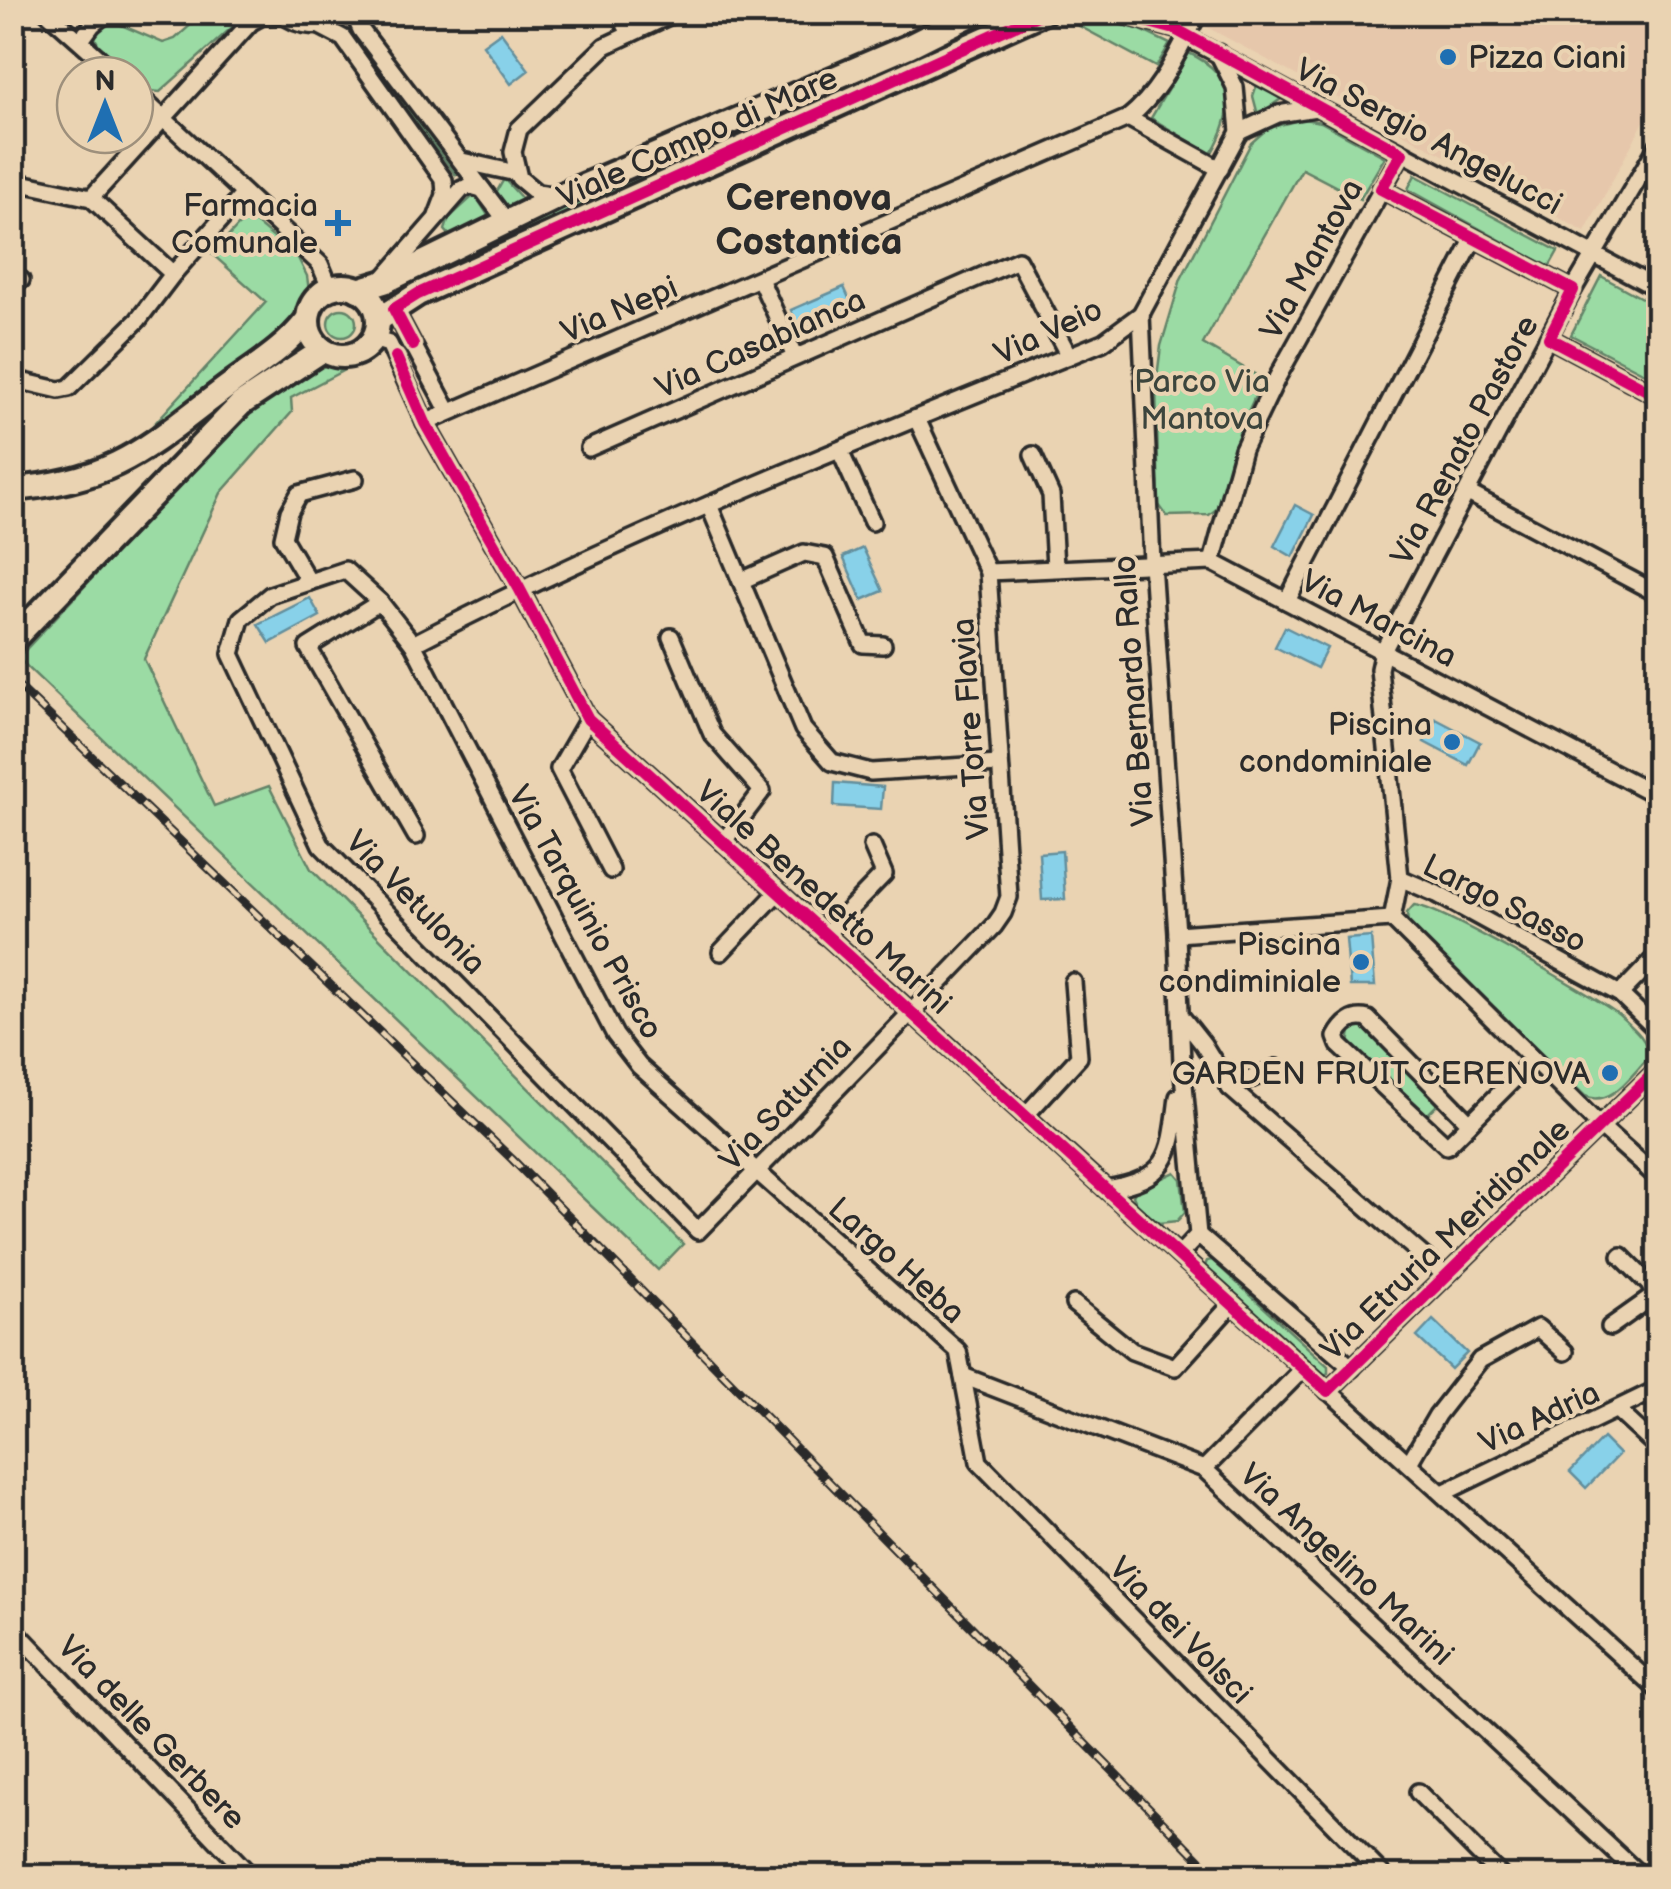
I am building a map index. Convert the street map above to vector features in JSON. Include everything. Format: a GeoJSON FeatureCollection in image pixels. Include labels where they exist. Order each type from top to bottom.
{"type":"FeatureCollection","features":[{"type":"Feature","properties":{"kind":"street"},"geometry":{"type":"LineString","coordinates":[[47,12],[97,55]]}},
{"type":"Feature","properties":{"kind":"street"},"geometry":{"type":"LineString","coordinates":[[81,40],[108,12]]}},
{"type":"Feature","properties":{"kind":"street"},"geometry":{"type":"LineString","coordinates":[[320,26],[345,12]]}},
{"type":"Feature","properties":{"kind":"street"},"geometry":{"type":"LineString","coordinates":[[353,12],[361,30],[504,219],[520,217]]}},
{"type":"Feature","properties":{"kind":"street"},"geometry":{"type":"LineString","coordinates":[[619,12],[630,34]]}},
{"type":"Feature","properties":{"kind":"street"},"geometry":{"type":"LineString","coordinates":[[562,195],[537,193],[522,183],[516,172],[515,136],[599,51],[678,12]]}},
{"type":"Feature","properties":{"kind":"street","name":"Viale Campo di Mare"},"geometry":{"type":"LineString","coordinates":[[369,286],[562,195],[909,46],[977,12]]}},
{"type":"Feature","properties":{"kind":"street","name":"Viale Campo di Mare"},"geometry":{"type":"LineString","coordinates":[[381,323],[418,294],[1044,12]]}},
{"type":"Feature","properties":{"kind":"street"},"geometry":{"type":"LineString","coordinates":[[1112,12],[1180,33]]}},
{"type":"Feature","properties":{"kind":"street"},"geometry":{"type":"LineString","coordinates":[[1161,12],[1180,33]]}},
{"type":"Feature","properties":{"kind":"street","name":"Via Nepi"},"geometry":{"type":"LineString","coordinates":[[425,423],[1128,118],[1147,103],[1164,81],[1180,33],[1199,12]]}},
{"type":"Feature","properties":{"kind":"street"},"geometry":{"type":"LineString","coordinates":[[91,198],[251,22],[280,14],[298,24],[320,26],[344,38],[444,180],[446,190],[438,216]]}},
{"type":"Feature","properties":{"kind":"street","name":"Via Sergio Angelucci"},"geometry":{"type":"LineString","coordinates":[[1180,33],[1658,289]]}},
{"type":"Feature","properties":{"kind":"street"},"geometry":{"type":"LineString","coordinates":[[1218,54],[1235,87],[1239,132],[1278,114],[1318,108]]}},
{"type":"Feature","properties":{"kind":"street"},"geometry":{"type":"LineString","coordinates":[[155,111],[320,264],[330,288]]}},
{"type":"Feature","properties":{"kind":"street"},"geometry":{"type":"LineString","coordinates":[[1128,118],[1220,169]]}},
{"type":"Feature","properties":{"kind":"street","name":"Via Veio"},"geometry":{"type":"LineString","coordinates":[[413,644],[519,588],[708,505],[1104,342],[1141,314],[1239,132]]}},
{"type":"Feature","properties":{"kind":"street","name":"Via Renato Pastore"},"geometry":{"type":"LineString","coordinates":[[1384,652],[1573,290],[1658,148]]}},
{"type":"Feature","properties":{"kind":"street","name":"Via Mantova"},"geometry":{"type":"LineString","coordinates":[[1212,562],[1243,449],[1277,378],[1402,153]]}},
{"type":"Feature","properties":{"kind":"street"},"geometry":{"type":"LineString","coordinates":[[462,161],[516,172]]}},
{"type":"Feature","properties":{"kind":"street"},"geometry":{"type":"LineString","coordinates":[[12,181],[91,198],[174,274]]}},
{"type":"Feature","properties":{"kind":"street"},"geometry":{"type":"LineString","coordinates":[[12,489],[83,479],[128,461],[287,346],[307,320],[314,300],[330,288],[369,286],[464,188],[482,189]]}},
{"type":"Feature","properties":{"kind":"street"},"geometry":{"type":"LineString","coordinates":[[1381,189],[1573,290]]}},
{"type":"Feature","properties":{"kind":"street"},"geometry":{"type":"LineString","coordinates":[[12,379],[58,390],[69,388],[138,320],[243,195]]}},
{"type":"Feature","properties":{"kind":"street","name":"Viale Campo di Mare"},"geometry":{"type":"LineString","coordinates":[[520,217],[513,226],[514,234],[520,240],[534,240]]}},
{"type":"Feature","properties":{"kind":"street"},"geometry":{"type":"LineString","coordinates":[[1288,601],[1474,238]]}},
{"type":"Feature","properties":{"kind":"street","name":"Via Casabianca"},"geometry":{"type":"LineString","coordinates":[[589,448],[1018,260],[1069,356]]}},
{"type":"Feature","properties":{"kind":"street"},"geometry":{"type":"LineString","coordinates":[[760,279],[794,357]]}},
{"type":"Feature","properties":{"kind":"street"},"geometry":{"type":"LineString","coordinates":[[369,286],[381,323],[449,412]]}},
{"type":"Feature","properties":{"kind":"street","name":"Via Bernardo Rallo"},"geometry":{"type":"LineString","coordinates":[[1141,314],[1182,1063],[1198,1235]]}},
{"type":"Feature","properties":{"kind":"street"},"geometry":{"type":"LineString","coordinates":[[307,320],[314,342],[333,355],[356,354],[381,323]]}},
{"type":"Feature","properties":{"kind":"street","name":"Viale Benedetto Marini"},"geometry":{"type":"LineString","coordinates":[[381,323],[425,423],[588,719],[1658,1690]]}},
{"type":"Feature","properties":{"kind":"street"},"geometry":{"type":"LineString","coordinates":[[1549,338],[1658,396]]}},
{"type":"Feature","properties":{"kind":"street"},"geometry":{"type":"LineString","coordinates":[[12,642],[241,404],[323,350]]}},
{"type":"Feature","properties":{"kind":"street"},"geometry":{"type":"LineString","coordinates":[[241,404],[256,367]]}},
{"type":"Feature","properties":{"kind":"street","name":"Via Torre Flavia"},"geometry":{"type":"LineString","coordinates":[[911,1013],[1003,913],[1008,897],[988,572],[917,420]]}},
{"type":"Feature","properties":{"kind":"street"},"geometry":{"type":"LineString","coordinates":[[840,451],[872,522]]}},
{"type":"Feature","properties":{"kind":"street"},"geometry":{"type":"LineString","coordinates":[[1033,454],[1051,495],[1055,567]]}},
{"type":"Feature","properties":{"kind":"street"},"geometry":{"type":"LineString","coordinates":[[309,582],[282,538],[289,512],[299,494],[355,479]]}},
{"type":"Feature","properties":{"kind":"street"},"geometry":{"type":"LineString","coordinates":[[1468,493],[1658,594]]}},
{"type":"Feature","properties":{"kind":"street"},"geometry":{"type":"LineString","coordinates":[[708,505],[803,729],[832,762],[871,772],[999,764]]}},
{"type":"Feature","properties":{"kind":"street"},"geometry":{"type":"LineString","coordinates":[[741,581],[804,552],[826,558],[863,644],[883,645]]}},
{"type":"Feature","properties":{"kind":"street","name":"Via Marcina"},"geometry":{"type":"LineString","coordinates":[[988,572],[1212,562],[1658,796]]}},
{"type":"Feature","properties":{"kind":"street","name":"Via Vetulonia"},"geometry":{"type":"LineString","coordinates":[[413,644],[380,602],[346,570],[270,596],[241,619],[230,654],[322,845],[698,1231]]}},
{"type":"Feature","properties":{"kind":"street","name":"Via Vetulonia"},"geometry":{"type":"LineString","coordinates":[[380,602],[308,647],[416,836]]}},
{"type":"Feature","properties":{"kind":"street","name":"Viale Benedetto Marini"},"geometry":{"type":"LineString","coordinates":[[671,637],[712,734],[762,791],[723,842]]}},
{"type":"Feature","properties":{"kind":"street","name":"Via Tarquinio Prisco"},"geometry":{"type":"LineString","coordinates":[[413,644],[616,1035],[640,1066],[757,1171]]}},
{"type":"Feature","properties":{"kind":"street"},"geometry":{"type":"LineString","coordinates":[[1384,652],[1379,669],[1400,878]]}},
{"type":"Feature","properties":{"kind":"street"},"geometry":{"type":"LineString","coordinates":[[588,719],[559,769],[611,870]]}},
{"type":"Feature","properties":{"kind":"street","name":"Viale Benedetto Marini"},"geometry":{"type":"LineString","coordinates":[[825,935],[884,874],[872,846]]}},
{"type":"Feature","properties":{"kind":"street","name":"Largo Sasso"},"geometry":{"type":"LineString","coordinates":[[1658,1031],[1620,994],[1437,894],[1400,878],[1392,919],[1600,1126],[1658,1178]]}},
{"type":"Feature","properties":{"kind":"street"},"geometry":{"type":"LineString","coordinates":[[721,952],[778,892]]}},
{"type":"Feature","properties":{"kind":"street"},"geometry":{"type":"LineString","coordinates":[[1177,934],[1392,919]]}},
{"type":"Feature","properties":{"kind":"street"},"geometry":{"type":"LineString","coordinates":[[1620,994],[1658,955]]}},
{"type":"Feature","properties":{"kind":"street"},"geometry":{"type":"LineString","coordinates":[[1025,1116],[1079,1058],[1073,982]]}},
{"type":"Feature","properties":{"kind":"street","name":"Via Saturnia"},"geometry":{"type":"LineString","coordinates":[[698,1231],[911,1013]]}},
{"type":"Feature","properties":{"kind":"street"},"geometry":{"type":"LineString","coordinates":[[1180,1015],[1230,1088],[1445,1274]]}},
{"type":"Feature","properties":{"kind":"street"},"geometry":{"type":"LineString","coordinates":[[1470,1123],[1368,1019],[1346,1022],[1336,1037],[1339,1045],[1447,1146],[1470,1123],[1533,1060]]}},
{"type":"Feature","properties":{"kind":"street","name":"Via Bernardo Rallo"},"geometry":{"type":"LineString","coordinates":[[1106,1189],[1144,1178],[1169,1154],[1182,1063]]}},
{"type":"Feature","properties":{"kind":"street"},"geometry":{"type":"LineString","coordinates":[[1230,1088],[1276,1068]]}},
{"type":"Feature","properties":{"kind":"street","name":"Via Etruria Meridionale"},"geometry":{"type":"LineString","coordinates":[[1328,1392],[1658,1069]]}},
{"type":"Feature","properties":{"kind":"street","name":"Largo Heba"},"geometry":{"type":"LineString","coordinates":[[757,1171],[958,1351],[969,1408]]}},
{"type":"Feature","properties":{"kind":"street"},"geometry":{"type":"LineString","coordinates":[[1178,1255],[1198,1235],[1352,1368]]}},
{"type":"Feature","properties":{"kind":"street"},"geometry":{"type":"LineString","coordinates":[[1610,1327],[1648,1300],[1658,1299],[1621,1256]]}},
{"type":"Feature","properties":{"kind":"street"},"geometry":{"type":"LineString","coordinates":[[1074,1304],[1132,1351],[1174,1367],[1232,1304]]}},
{"type":"Feature","properties":{"kind":"street"},"geometry":{"type":"LineString","coordinates":[[1409,1464],[1437,1416],[1480,1360],[1538,1328],[1565,1352]]}},
{"type":"Feature","properties":{"kind":"street"},"geometry":{"type":"LineString","coordinates":[[1204,1469],[1304,1370]]}},
{"type":"Feature","properties":{"kind":"street","name":"Via Angelino Marini"},"geometry":{"type":"LineString","coordinates":[[963,1376],[1204,1469],[1640,1876]]}},
{"type":"Feature","properties":{"kind":"street","name":"Via Adria"},"geometry":{"type":"LineString","coordinates":[[1442,1493],[1658,1389]]}},
{"type":"Feature","properties":{"kind":"street","name":"Via dei Volsci"},"geometry":{"type":"LineString","coordinates":[[969,1408],[979,1462],[1384,1876]]}},
{"type":"Feature","properties":{"kind":"street"},"geometry":{"type":"LineString","coordinates":[[1618,1410],[1658,1448]]}},
{"type":"Feature","properties":{"kind":"street","name":"Via delle Gerbere"},"geometry":{"type":"LineString","coordinates":[[12,1626],[251,1876]]}},
{"type":"Feature","properties":{"kind":"street"},"geometry":{"type":"LineString","coordinates":[[1418,1792],[1501,1876]]}},
{"type":"Feature","properties":{"kind":"shaded area"},"geometry":{"type":"Polygon","coordinates":[[[1658,13],[1658,95],[1585,232],[1183,14],[1658,13]]]}},
{"type":"Feature","properties":{"kind":"green space"},"geometry":{"type":"Polygon","coordinates":[[[204,13],[248,13],[160,92],[155,92],[155,55],[108,55],[95,38],[99,25],[112,21],[163,43],[175,39],[204,13]]]}},
{"type":"Feature","properties":{"kind":"green space"},"geometry":{"type":"Polygon","coordinates":[[[991,13],[1037,13],[526,234],[521,230],[522,223],[991,13]]]}},
{"type":"Feature","properties":{"kind":"green space"},"geometry":{"type":"Polygon","coordinates":[[[1086,16],[1139,29],[1170,44],[1156,67],[1066,19],[1086,16]]]}},
{"type":"Feature","properties":{"kind":"green space"},"geometry":{"type":"Polygon","coordinates":[[[357,39],[459,172],[456,175],[354,41],[357,39]]]}},
{"type":"Feature","properties":{"kind":"green space"},"geometry":{"type":"Polygon","coordinates":[[[1189,53],[1217,73],[1228,96],[1225,124],[1211,154],[1151,118],[1189,53]]]}},
{"type":"Feature","properties":{"kind":"green space"},"geometry":{"type":"Polygon","coordinates":[[[1257,84],[1281,99],[1258,115],[1253,96],[1257,84]]]}},
{"type":"Feature","properties":{"kind":"green space","name":"Parco Via Mantova"},"geometry":{"type":"Polygon","coordinates":[[[1303,119],[1321,122],[1385,157],[1360,199],[1302,169],[1203,344],[1263,379],[1240,429],[1219,507],[1209,515],[1167,516],[1159,505],[1156,385],[1161,346],[1181,279],[1251,143],[1268,128],[1303,119]]]}},
{"type":"Feature","properties":{"kind":"green space"},"geometry":{"type":"Polygon","coordinates":[[[1415,175],[1558,251],[1549,267],[1408,189],[1415,175]]]}},
{"type":"Feature","properties":{"kind":"green space"},"geometry":{"type":"Polygon","coordinates":[[[504,179],[526,203],[512,209],[504,207],[496,193],[504,179]]]}},
{"type":"Feature","properties":{"kind":"green space"},"geometry":{"type":"Polygon","coordinates":[[[472,197],[477,198],[491,220],[451,237],[445,230],[449,218],[472,197]]]}},
{"type":"Feature","properties":{"kind":"green space"},"geometry":{"type":"Polygon","coordinates":[[[251,219],[298,258],[307,276],[309,291],[292,329],[144,435],[266,302],[212,254],[240,224],[251,219]]]}},
{"type":"Feature","properties":{"kind":"green space"},"geometry":{"type":"Polygon","coordinates":[[[1601,276],[1658,307],[1658,380],[1571,335],[1601,276]]]}},
{"type":"Feature","properties":{"kind":"green space"},"geometry":{"type":"Polygon","coordinates":[[[342,309],[352,313],[356,323],[352,333],[342,337],[332,333],[328,323],[332,313],[342,309]]]}},
{"type":"Feature","properties":{"kind":"green space"},"geometry":{"type":"Polygon","coordinates":[[[311,366],[352,366],[291,398],[292,412],[221,493],[144,659],[214,806],[269,786],[311,869],[683,1244],[658,1270],[18,658],[248,411],[311,366]]]}},
{"type":"Feature","properties":{"kind":"green space"},"geometry":{"type":"Polygon","coordinates":[[[1414,905],[1483,935],[1604,1005],[1639,1034],[1648,1058],[1612,1094],[1594,1099],[1585,1096],[1408,924],[1407,913],[1414,905]]]}},
{"type":"Feature","properties":{"kind":"green space"},"geometry":{"type":"Polygon","coordinates":[[[1366,1026],[1440,1102],[1426,1116],[1349,1045],[1351,1030],[1366,1026]]]}},
{"type":"Feature","properties":{"kind":"green space"},"geometry":{"type":"Polygon","coordinates":[[[1175,1172],[1181,1179],[1185,1212],[1177,1221],[1159,1223],[1138,1207],[1133,1196],[1136,1190],[1175,1172]]]}},
{"type":"Feature","properties":{"kind":"green space"},"geometry":{"type":"Polygon","coordinates":[[[1212,1260],[1328,1366],[1328,1373],[1324,1375],[1205,1266],[1212,1260]]]}},
{"type":"Feature","properties":{"kind":"water"},"geometry":{"type":"Polygon","coordinates":[[[501,32],[529,70],[511,84],[483,45],[501,32]]]}},
{"type":"Feature","properties":{"kind":"water"},"geometry":{"type":"Polygon","coordinates":[[[844,287],[853,307],[799,330],[791,310],[844,287]]]}},
{"type":"Feature","properties":{"kind":"water"},"geometry":{"type":"Polygon","coordinates":[[[1295,505],[1314,515],[1293,557],[1274,546],[1295,505]]]}},
{"type":"Feature","properties":{"kind":"water"},"geometry":{"type":"Polygon","coordinates":[[[863,548],[883,591],[862,600],[843,557],[863,548]]]}},
{"type":"Feature","properties":{"kind":"water"},"geometry":{"type":"Polygon","coordinates":[[[310,598],[320,616],[270,643],[258,624],[310,598]]]}},
{"type":"Feature","properties":{"kind":"water","name":"Piscina condominiale"},"geometry":{"type":"Polygon","coordinates":[[[1285,627],[1327,648],[1317,668],[1275,647],[1285,627]]]}},
{"type":"Feature","properties":{"kind":"water","name":"Piscina condominiale"},"geometry":{"type":"Polygon","coordinates":[[[1436,719],[1480,742],[1468,765],[1424,742],[1436,719]]]}},
{"type":"Feature","properties":{"kind":"water"},"geometry":{"type":"Polygon","coordinates":[[[835,783],[883,787],[881,809],[834,806],[835,783]]]}},
{"type":"Feature","properties":{"kind":"water"},"geometry":{"type":"Polygon","coordinates":[[[1062,851],[1065,899],[1042,900],[1039,853],[1062,851]]]}},
{"type":"Feature","properties":{"kind":"water","name":"Piscina condiminiale"},"geometry":{"type":"Polygon","coordinates":[[[1371,937],[1375,986],[1350,986],[1346,939],[1371,937]]]}},
{"type":"Feature","properties":{"kind":"water"},"geometry":{"type":"Polygon","coordinates":[[[1433,1320],[1467,1353],[1451,1369],[1417,1337],[1433,1320]]]}},
{"type":"Feature","properties":{"kind":"water"},"geometry":{"type":"Polygon","coordinates":[[[1603,1438],[1619,1454],[1586,1488],[1570,1472],[1603,1438]]]}},
{"type":"Feature","properties":{"kind":"railway"},"geometry":{"type":"LineString","coordinates":[[12,680],[512,1159],[1216,1876]]}},
{"type":"Feature","properties":{"kind":"cycle path"},"geometry":{"type":"LineString","coordinates":[[413,345],[394,309],[418,294],[1044,12]]}},
{"type":"Feature","properties":{"kind":"cycle path"},"geometry":{"type":"LineString","coordinates":[[1112,12],[1175,29],[1402,153],[1381,189],[1573,290],[1549,338],[1658,396]]}},
{"type":"Feature","properties":{"kind":"cycle path"},"geometry":{"type":"LineString","coordinates":[[396,357],[425,423],[588,719],[1328,1391],[1658,1069]]}},
{"type":"Feature","properties":{"kind":"place","name":"Pizza Ciani"},"geometry":{"type":"Point","coordinates":[1448,57]}},
{"type":"Feature","properties":{"kind":"place","name":"Farmacia Comunale"},"geometry":{"type":"Point","coordinates":[338,223]}},
{"type":"Feature","properties":{"kind":"place","name":"Piscina condominiale"},"geometry":{"type":"Point","coordinates":[1452,742]}},
{"type":"Feature","properties":{"kind":"place","name":"Piscina condiminiale"},"geometry":{"type":"Point","coordinates":[1361,962]}},
{"type":"Feature","properties":{"kind":"place","name":"GARDEN FRUIT CERENOVA"},"geometry":{"type":"Point","coordinates":[1610,1073]}},
{"type":"Feature","properties":{"kind":"district","name":"Cerenova Costantica"},"geometry":{"type":"Point","coordinates":[809,219]}}]}
